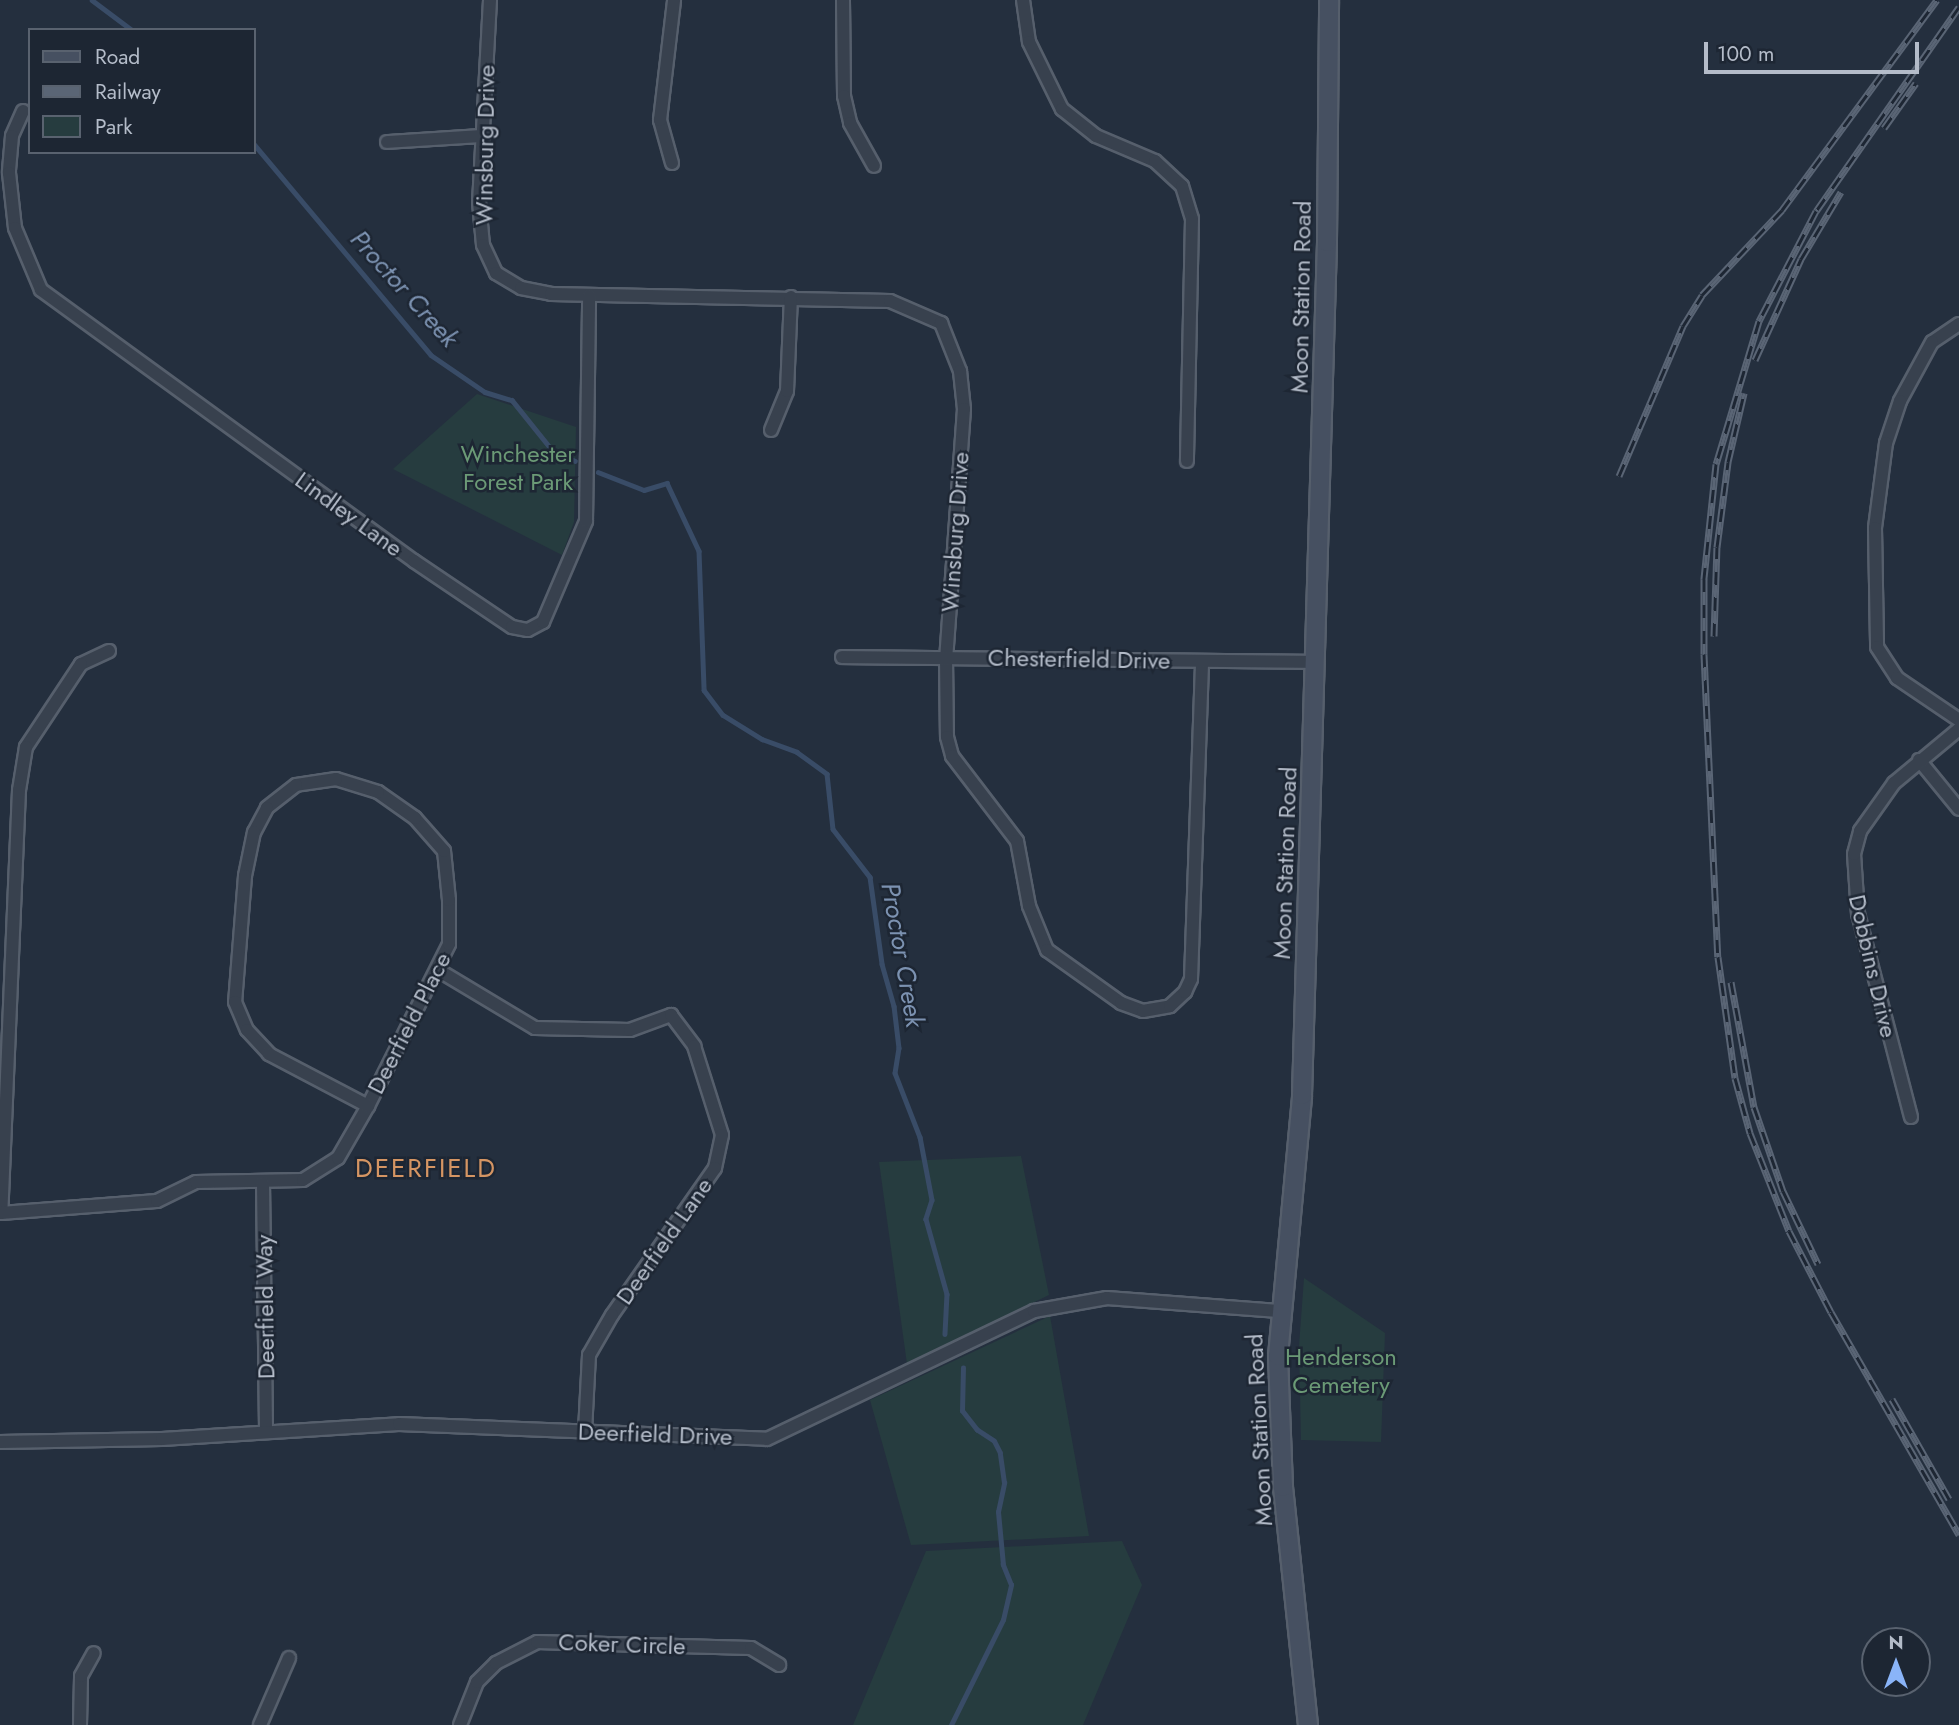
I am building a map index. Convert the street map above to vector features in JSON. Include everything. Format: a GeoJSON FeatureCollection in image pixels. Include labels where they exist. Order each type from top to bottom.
{"type":"FeatureCollection","features":[{"type":"Feature","properties":{"kind":"street","name":"Winsburg Drive"},"geometry":{"type":"LineString","coordinates":[[490,0],[482,136],[482,235],[496,273],[521,288],[589,295],[890,301],[941,323],[960,371],[964,409],[946,658],[947,737],[951,755],[1017,841],[1028,906],[1046,950],[1121,1003],[1156,1011],[1185,992],[1192,971],[1202,661]]}},
{"type":"Feature","properties":{"kind":"street"},"geometry":{"type":"LineString","coordinates":[[672,163],[660,120],[674,0]]}},
{"type":"Feature","properties":{"kind":"street"},"geometry":{"type":"LineString","coordinates":[[844,0],[844,96],[850,123],[874,166]]}},
{"type":"Feature","properties":{"kind":"street"},"geometry":{"type":"LineString","coordinates":[[1023,0],[1028,42],[1062,109],[1096,136],[1155,161],[1182,186],[1192,219],[1187,461]]}},
{"type":"Feature","properties":{"kind":"street","name":"Moon Station Road"},"geometry":{"type":"LineString","coordinates":[[1308,1725],[1283,1487],[1279,1311],[1302,1095],[1317,662],[1329,0]]}},
{"type":"Feature","properties":{"kind":"street","name":"Lindley Lane"},"geometry":{"type":"LineString","coordinates":[[23,111],[12,136],[9,173],[15,228],[41,290],[414,561],[512,627],[528,630],[544,622],[586,521],[589,295]]}},
{"type":"Feature","properties":{"kind":"street"},"geometry":{"type":"LineString","coordinates":[[387,142],[482,136]]}},
{"type":"Feature","properties":{"kind":"street"},"geometry":{"type":"LineString","coordinates":[[771,430],[787,391],[791,297]]}},
{"type":"Feature","properties":{"kind":"street"},"geometry":{"type":"LineString","coordinates":[[1959,324],[1932,342],[1900,401],[1880,476],[1875,551],[1877,647],[1886,666],[1917,694],[1959,720]]}},
{"type":"Feature","properties":{"kind":"street","name":"Deerfield Place"},"geometry":{"type":"LineString","coordinates":[[109,651],[81,664],[26,747],[19,790],[1,1213],[157,1201],[196,1182],[263,1183],[303,1180],[319,1174],[338,1158],[368,1106],[449,944],[443,851],[415,818],[378,792],[336,779],[296,785],[267,808],[254,832],[245,876],[235,1002],[247,1030],[270,1054],[368,1106]]}},
{"type":"Feature","properties":{"kind":"street","name":"Chesterfield Drive"},"geometry":{"type":"LineString","coordinates":[[842,657],[1317,662]]}},
{"type":"Feature","properties":{"kind":"street","name":"Dobbins Drive"},"geometry":{"type":"LineString","coordinates":[[1911,1116],[1858,914],[1853,878],[1860,831],[1894,783],[1959,729]]}},
{"type":"Feature","properties":{"kind":"street"},"geometry":{"type":"LineString","coordinates":[[1919,760],[1959,809]]}},
{"type":"Feature","properties":{"kind":"street","name":"Deerfield Lane"},"geometry":{"type":"LineString","coordinates":[[438,970],[535,1028],[630,1030],[671,1014],[694,1046],[722,1135],[715,1168],[612,1315],[589,1355],[585,1431]]}},
{"type":"Feature","properties":{"kind":"street","name":"Deerfield Way"},"geometry":{"type":"LineString","coordinates":[[263,1183],[266,1431]]}},
{"type":"Feature","properties":{"kind":"street","name":"Deerfield Drive"},"geometry":{"type":"LineString","coordinates":[[0,1442],[162,1439],[399,1424],[767,1438],[1022,1314],[1090,1299],[1279,1311]]}},
{"type":"Feature","properties":{"kind":"street","name":"Coker Circle"},"geometry":{"type":"LineString","coordinates":[[460,1725],[477,1682],[496,1664],[537,1642],[751,1648],[779,1665]]}},
{"type":"Feature","properties":{"kind":"street"},"geometry":{"type":"LineString","coordinates":[[80,1725],[81,1676],[94,1653]]}},
{"type":"Feature","properties":{"kind":"street"},"geometry":{"type":"LineString","coordinates":[[260,1725],[289,1658]]}},
{"type":"Feature","properties":{"kind":"green space","name":"Winchester Forest Park"},"geometry":{"type":"Polygon","coordinates":[[[477,394],[576,427],[574,522],[562,555],[393,469],[477,394]]]}},
{"type":"Feature","properties":{"kind":"green space"},"geometry":{"type":"Polygon","coordinates":[[[1021,1156],[1049,1295],[907,1364],[879,1162],[1021,1156]]]}},
{"type":"Feature","properties":{"kind":"green space","name":"Henderson Cemetery"},"geometry":{"type":"Polygon","coordinates":[[[1304,1278],[1385,1333],[1381,1442],[1301,1440],[1299,1346],[1304,1278]]]}},
{"type":"Feature","properties":{"kind":"green space"},"geometry":{"type":"Polygon","coordinates":[[[1050,1316],[1089,1536],[911,1545],[870,1400],[1050,1316]]]}},
{"type":"Feature","properties":{"kind":"green space"},"geometry":{"type":"Polygon","coordinates":[[[1122,1541],[1142,1585],[1083,1725],[853,1725],[926,1551],[1122,1541]]]}},
{"type":"Feature","properties":{"kind":"waterway","name":"Proctor Creek"},"geometry":{"type":"LineString","coordinates":[[92,0],[129,28]]}},
{"type":"Feature","properties":{"kind":"waterway","name":"Proctor Creek"},"geometry":{"type":"LineString","coordinates":[[256,146],[431,355],[485,392],[512,400],[553,451],[575,461]]}},
{"type":"Feature","properties":{"kind":"waterway","name":"Proctor Creek"},"geometry":{"type":"LineString","coordinates":[[598,472],[644,490],[667,483],[699,551],[704,690],[723,715],[762,739],[797,752],[827,774],[833,829],[870,877],[882,964],[894,1006],[899,1048],[895,1073],[920,1137],[932,1200],[926,1219],[947,1294],[945,1334]]}},
{"type":"Feature","properties":{"kind":"waterway","name":"Proctor Creek"},"geometry":{"type":"LineString","coordinates":[[951,1725],[1003,1620],[1011,1585],[1003,1565],[998,1512],[1004,1483],[1000,1453],[994,1441],[977,1430],[962,1411],[963,1368]]}},
{"type":"Feature","properties":{"kind":"railway"},"geometry":{"type":"LineString","coordinates":[[1619,476],[1683,326],[1702,295],[1782,210],[1937,0]]}},
{"type":"Feature","properties":{"kind":"railway"},"geometry":{"type":"LineString","coordinates":[[1959,7],[1816,211],[1759,321],[1716,464],[1704,579],[1704,654],[1718,957],[1735,1078],[1750,1133],[1789,1231],[1831,1312],[1959,1535]]}},
{"type":"Feature","properties":{"kind":"railway"},"geometry":{"type":"LineString","coordinates":[[1884,128],[1916,83]]}},
{"type":"Feature","properties":{"kind":"railway"},"geometry":{"type":"LineString","coordinates":[[1755,360],[1801,259],[1841,192]]}},
{"type":"Feature","properties":{"kind":"railway"},"geometry":{"type":"LineString","coordinates":[[1714,636],[1717,547],[1728,462],[1744,393]]}},
{"type":"Feature","properties":{"kind":"railway"},"geometry":{"type":"LineString","coordinates":[[1731,982],[1754,1107],[1783,1191],[1818,1264]]}},
{"type":"Feature","properties":{"kind":"railway"},"geometry":{"type":"LineString","coordinates":[[1892,1399],[1949,1499]]}},
{"type":"Feature","properties":{"kind":"district","name":"DEERFIELD"},"geometry":{"type":"Point","coordinates":[426,1169]}}]}
